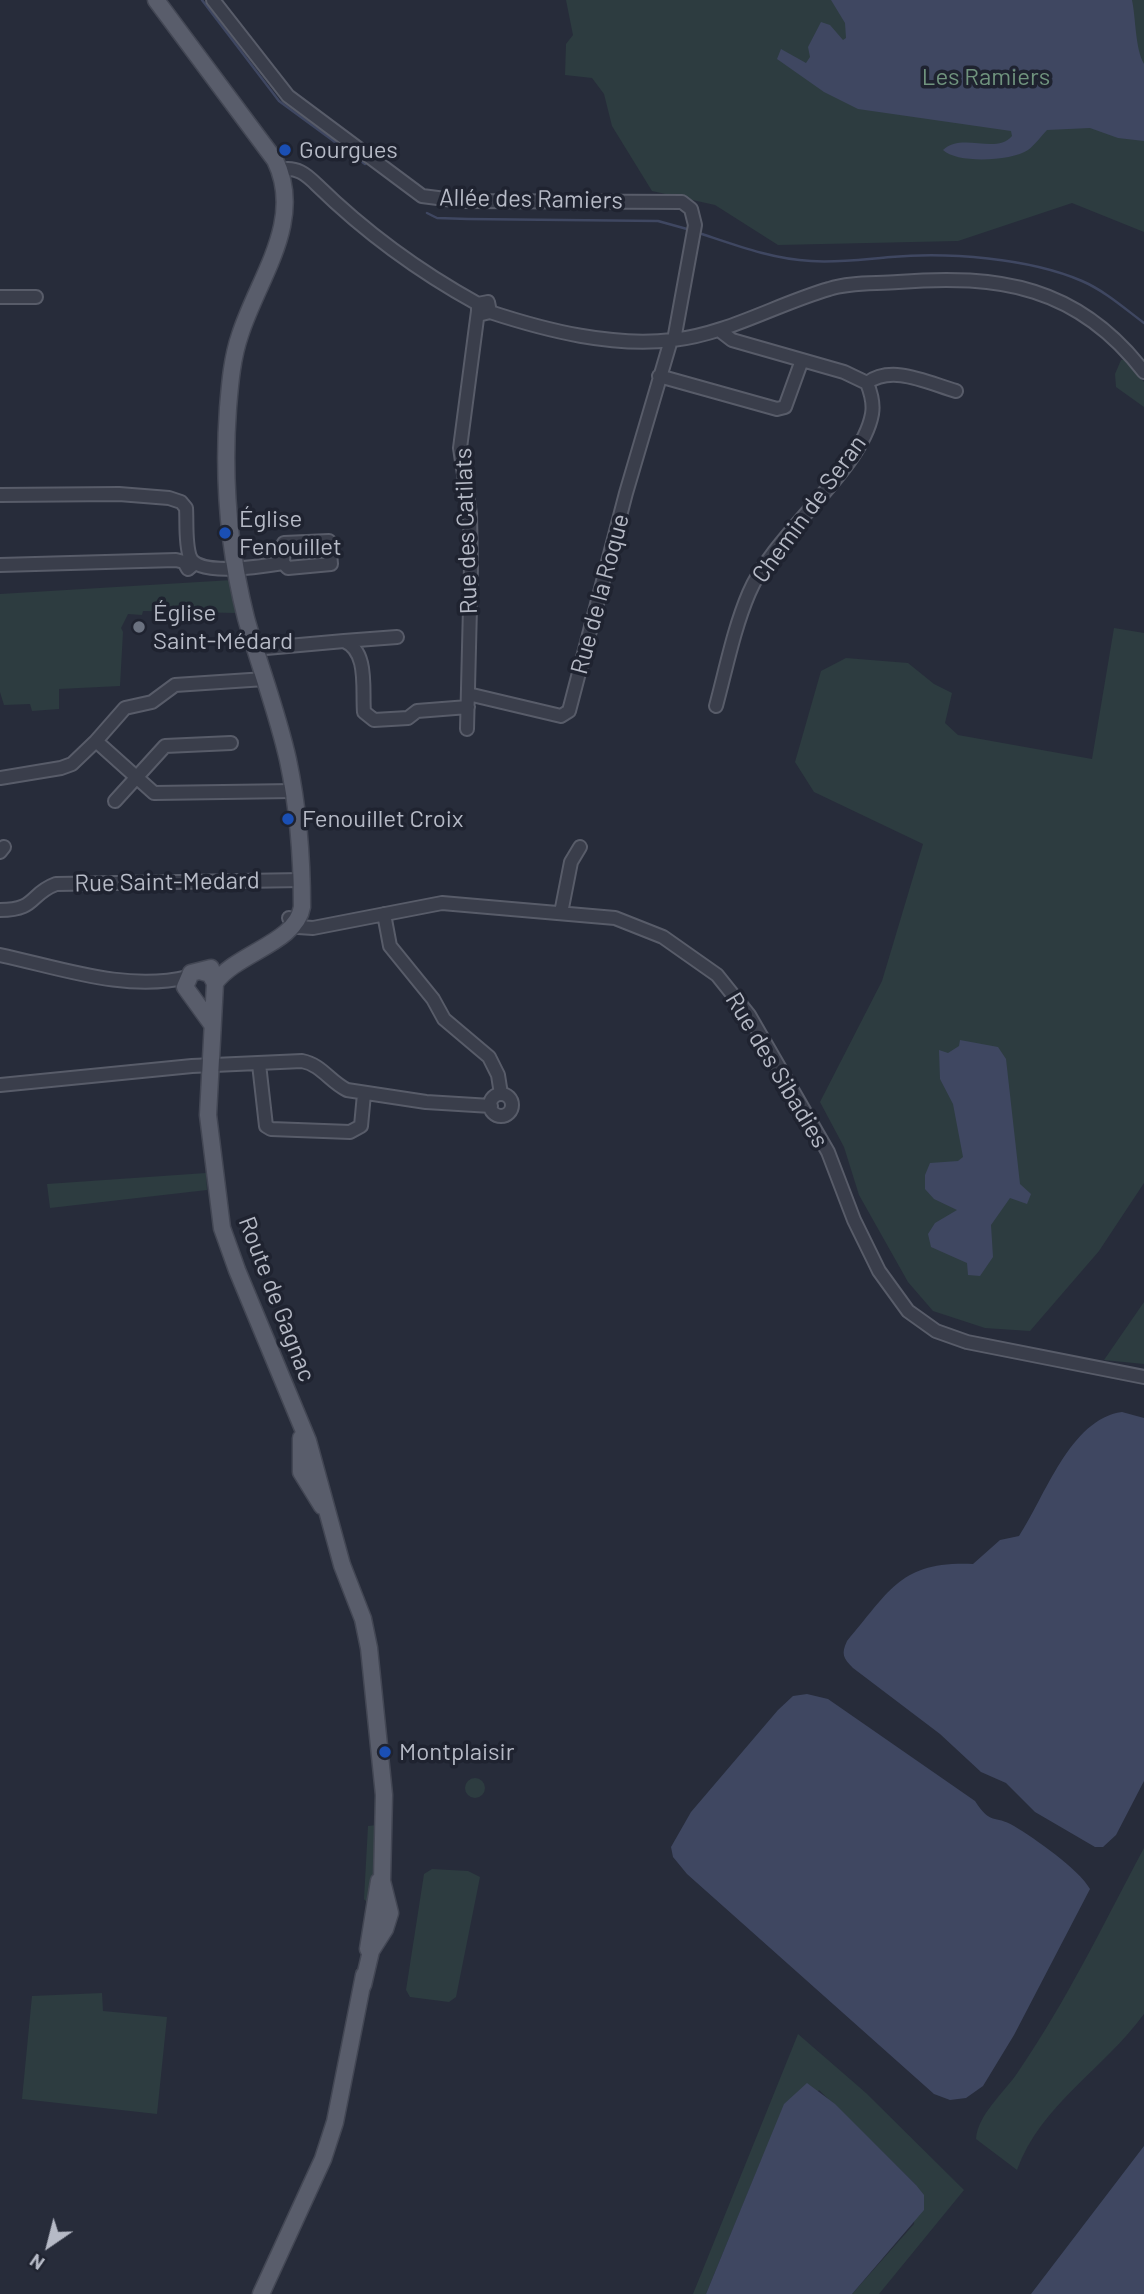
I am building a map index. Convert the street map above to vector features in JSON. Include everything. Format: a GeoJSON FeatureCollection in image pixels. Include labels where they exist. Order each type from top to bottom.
{"type":"FeatureCollection","features":[{"type":"Feature","properties":{"kind":"main road"},"geometry":{"type":"LineString","coordinates":[[156,0],[280,170],[284,186],[283,222],[271,262],[239,338],[231,386],[227,473],[235,567],[293,791],[298,847],[294,920]]}},
{"type":"Feature","properties":{"kind":"main road"},"geometry":{"type":"LineString","coordinates":[[211,1023],[185,987],[194,974],[214,967],[294,920]]}},
{"type":"Feature","properties":{"kind":"main road"},"geometry":{"type":"LineString","coordinates":[[192,998],[205,1000],[228,967],[294,920]]}},
{"type":"Feature","properties":{"kind":"main road"},"geometry":{"type":"LineString","coordinates":[[194,974],[210,974],[214,989]]}},
{"type":"Feature","properties":{"kind":"main road","name":"Route de Gagnac"},"geometry":{"type":"LineString","coordinates":[[214,989],[208,1115],[222,1227],[308,1441],[327,1514],[363,1619],[369,1648],[384,1795],[382,1881],[390,1913],[385,1929],[371,1951],[345,2082],[323,2159],[261,2294]]}},
{"type":"Feature","properties":{"kind":"street","name":"Allée des Ramiers"},"geometry":{"type":"LineString","coordinates":[[213,0],[288,96],[422,196],[461,201],[682,202],[691,209],[695,225],[672,340]]}},
{"type":"Feature","properties":{"kind":"street"},"geometry":{"type":"LineString","coordinates":[[280,170],[289,168],[307,175],[349,218],[382,244],[483,310],[555,332],[672,340],[719,330],[787,302],[834,287],[945,278],[997,281],[1075,307],[1118,343],[1144,372]]}},
{"type":"Feature","properties":{"kind":"street"},"geometry":{"type":"LineString","coordinates":[[0,297],[36,297]]}},
{"type":"Feature","properties":{"kind":"street","name":"Rue des Catilats"},"geometry":{"type":"LineString","coordinates":[[467,729],[471,553],[470,514],[460,449],[476,334],[483,310]]}},
{"type":"Feature","properties":{"kind":"street"},"geometry":{"type":"LineString","coordinates":[[719,330],[732,340],[844,372],[867,383],[876,377],[893,374],[956,391]]}},
{"type":"Feature","properties":{"kind":"street","name":"Rue de la Roque"},"geometry":{"type":"LineString","coordinates":[[468,694],[561,716],[569,711],[659,376],[672,340]]}},
{"type":"Feature","properties":{"kind":"street"},"geometry":{"type":"LineString","coordinates":[[659,376],[777,409],[785,407],[802,360]]}},
{"type":"Feature","properties":{"kind":"street","name":"Chemin de Seran"},"geometry":{"type":"LineString","coordinates":[[716,706],[749,593],[778,543],[852,456],[866,432],[872,405],[867,383]]}},
{"type":"Feature","properties":{"kind":"street"},"geometry":{"type":"LineString","coordinates":[[0,495],[119,494],[175,498],[186,508],[190,555],[195,564],[210,569],[283,563]]}},
{"type":"Feature","properties":{"kind":"street"},"geometry":{"type":"LineString","coordinates":[[0,565],[176,560],[184,562],[188,569],[195,564]]}},
{"type":"Feature","properties":{"kind":"street"},"geometry":{"type":"LineString","coordinates":[[256,649],[397,637]]}},
{"type":"Feature","properties":{"kind":"street"},"geometry":{"type":"LineString","coordinates":[[344,641],[356,649],[361,659],[364,712],[368,718],[400,719],[408,718],[417,711],[468,707]]}},
{"type":"Feature","properties":{"kind":"street"},"geometry":{"type":"LineString","coordinates":[[0,778],[72,764],[125,708],[152,702],[175,685],[265,679]]}},
{"type":"Feature","properties":{"kind":"street"},"geometry":{"type":"LineString","coordinates":[[96,741],[154,793],[166,795],[293,791]]}},
{"type":"Feature","properties":{"kind":"street"},"geometry":{"type":"LineString","coordinates":[[115,801],[165,746],[230,743]]}},
{"type":"Feature","properties":{"kind":"street"},"geometry":{"type":"LineString","coordinates":[[561,913],[571,862],[580,846]]}},
{"type":"Feature","properties":{"kind":"street","name":"Rue Saint-Medard"},"geometry":{"type":"LineString","coordinates":[[0,910],[24,908],[46,888],[56,884],[296,880]]}},
{"type":"Feature","properties":{"kind":"street","name":"Rue des Sibadies"},"geometry":{"type":"LineString","coordinates":[[294,920],[304,928],[442,903],[615,918],[637,925],[698,959],[734,993],[828,1152],[854,1220],[879,1270],[895,1295],[922,1323],[951,1338],[989,1348],[1144,1377]]}},
{"type":"Feature","properties":{"kind":"street"},"geometry":{"type":"LineString","coordinates":[[0,1085],[209,1066],[302,1061],[313,1063],[337,1085],[364,1094],[491,1106],[500,1115],[509,1112],[512,1102],[501,1094],[498,1075],[489,1057],[444,1019],[433,999],[390,946],[384,914]]}},
{"type":"Feature","properties":{"kind":"street"},"geometry":{"type":"LineString","coordinates":[[0,955],[110,979],[164,983],[194,974]]}},
{"type":"Feature","properties":{"kind":"street"},"geometry":{"type":"LineString","coordinates":[[164,983],[192,998]]}},
{"type":"Feature","properties":{"kind":"street"},"geometry":{"type":"LineString","coordinates":[[259,1064],[263,1117],[266,1126],[271,1129],[350,1132],[361,1126],[364,1094]]}},
{"type":"Feature","properties":{"kind":"street"},"geometry":{"type":"LineString","coordinates":[[491,1106],[492,1100],[501,1094]]}},
{"type":"Feature","properties":{"kind":"green space"},"geometry":{"type":"Polygon","coordinates":[[[566,0],[1144,0],[1144,232],[1072,203],[958,241],[778,245],[715,205],[652,191],[612,126],[604,94],[592,78],[565,75],[566,44],[573,35],[566,0]]]}},
{"type":"Feature","properties":{"kind":"green space"},"geometry":{"type":"Polygon","coordinates":[[[1121,360],[1125,360],[1144,382],[1144,407],[1116,387],[1115,374],[1121,360]]]}},
{"type":"Feature","properties":{"kind":"green space"},"geometry":{"type":"Polygon","coordinates":[[[232,580],[238,610],[236,613],[143,611],[142,615],[128,614],[121,628],[120,686],[59,689],[59,709],[32,711],[30,704],[4,705],[0,692],[0,594],[232,580]]]}},
{"type":"Feature","properties":{"kind":"green space"},"geometry":{"type":"Polygon","coordinates":[[[1114,628],[1144,633],[1144,1183],[1099,1251],[1030,1331],[985,1328],[933,1311],[908,1282],[859,1195],[844,1147],[820,1102],[882,981],[923,844],[814,792],[795,762],[821,671],[846,658],[908,663],[934,684],[952,693],[945,723],[958,735],[1092,759],[1114,628]]]}},
{"type":"Feature","properties":{"kind":"green space"},"geometry":{"type":"Polygon","coordinates":[[[206,1173],[207,1190],[50,1208],[47,1184],[206,1173]]]}},
{"type":"Feature","properties":{"kind":"green space"},"geometry":{"type":"Polygon","coordinates":[[[1144,1302],[1144,1364],[1104,1360],[1144,1302]]]}},
{"type":"Feature","properties":{"kind":"green space"},"geometry":{"type":"Polygon","coordinates":[[[475,1778],[482,1781],[485,1788],[482,1795],[475,1798],[468,1795],[465,1788],[468,1781],[475,1778]]]}},
{"type":"Feature","properties":{"kind":"green space"},"geometry":{"type":"Polygon","coordinates":[[[377,1825],[373,1892],[369,1905],[364,1899],[368,1826],[377,1825]]]}},
{"type":"Feature","properties":{"kind":"green space"},"geometry":{"type":"Polygon","coordinates":[[[1144,1848],[1144,2014],[1111,2052],[1057,2106],[1041,2126],[1017,2170],[976,2139],[981,2121],[1018,2072],[1052,2018],[1144,1848]]]}},
{"type":"Feature","properties":{"kind":"green space"},"geometry":{"type":"Polygon","coordinates":[[[432,1869],[468,1871],[480,1877],[456,1997],[449,2002],[410,1997],[406,1990],[424,1874],[432,1869]]]}},
{"type":"Feature","properties":{"kind":"green space"},"geometry":{"type":"Polygon","coordinates":[[[102,1993],[103,2011],[167,2017],[157,2114],[22,2099],[32,1996],[102,1993]]]}},
{"type":"Feature","properties":{"kind":"green space"},"geometry":{"type":"Polygon","coordinates":[[[798,2034],[866,2093],[964,2190],[879,2294],[852,2294],[914,2224],[916,2185],[819,2090],[761,2161],[706,2294],[693,2294],[798,2034]]]}},
{"type":"Feature","properties":{"kind":"water","name":"Les Ramiers"},"geometry":{"type":"Polygon","coordinates":[[[831,0],[1132,0],[1137,42],[1144,64],[1144,141],[1118,138],[1090,128],[1047,130],[1028,150],[1010,157],[972,159],[950,154],[943,150],[951,145],[997,144],[1012,136],[1011,131],[858,109],[824,92],[777,59],[781,49],[806,63],[810,57],[808,47],[821,22],[830,25],[843,40],[846,38],[845,23],[831,0]]]}},
{"type":"Feature","properties":{"kind":"water"},"geometry":{"type":"Polygon","coordinates":[[[960,1040],[998,1047],[1006,1059],[1020,1184],[1031,1194],[1027,1204],[1010,1198],[991,1225],[993,1257],[980,1276],[968,1275],[967,1263],[931,1247],[928,1234],[935,1223],[957,1210],[934,1199],[925,1189],[925,1175],[930,1163],[958,1161],[963,1157],[953,1104],[940,1079],[939,1050],[948,1053],[959,1046],[960,1040]]]}},
{"type":"Feature","properties":{"kind":"water"},"geometry":{"type":"Polygon","coordinates":[[[1122,1412],[1144,1418],[1144,1781],[1116,1835],[1103,1847],[1095,1847],[1035,1812],[1006,1783],[981,1772],[940,1734],[853,1668],[845,1658],[844,1649],[847,1641],[887,1594],[912,1574],[948,1564],[973,1564],[1000,1540],[1019,1536],[1073,1444],[1104,1418],[1122,1412]]]}},
{"type":"Feature","properties":{"kind":"water"},"geometry":{"type":"Polygon","coordinates":[[[807,1694],[828,1699],[975,1801],[989,1817],[1014,1826],[1033,1838],[1066,1863],[1090,1889],[1014,2035],[983,2086],[966,2098],[950,2100],[934,2094],[687,1874],[673,1857],[671,1847],[691,1812],[778,1710],[793,1696],[807,1694]]]}},
{"type":"Feature","properties":{"kind":"water"},"geometry":{"type":"Polygon","coordinates":[[[807,2083],[835,2104],[916,2185],[924,2195],[924,2210],[852,2294],[706,2294],[784,2104],[807,2083]]]}},
{"type":"Feature","properties":{"kind":"water"},"geometry":{"type":"Polygon","coordinates":[[[1144,2146],[1144,2294],[1031,2294],[1144,2146]]]}},
{"type":"Feature","properties":{"kind":"waterway"},"geometry":{"type":"LineString","coordinates":[[202,0],[279,101],[365,164]]}},
{"type":"Feature","properties":{"kind":"waterway"},"geometry":{"type":"LineString","coordinates":[[427,213],[437,218],[658,221],[687,229]]}},
{"type":"Feature","properties":{"kind":"waterway"},"geometry":{"type":"LineString","coordinates":[[702,234],[756,251],[797,260],[831,262],[937,255],[988,258],[1038,267],[1090,285],[1144,323]]}},
{"type":"Feature","properties":{"kind":"place","name":"Gourgues"},"geometry":{"type":"Point","coordinates":[285,150]}},
{"type":"Feature","properties":{"kind":"place","name":"Église Fenouillet"},"geometry":{"type":"Point","coordinates":[225,533]}},
{"type":"Feature","properties":{"kind":"place","name":"Église Saint-Médard"},"geometry":{"type":"Point","coordinates":[139,627]}},
{"type":"Feature","properties":{"kind":"place","name":"Fenouillet Croix"},"geometry":{"type":"Point","coordinates":[288,819]}},
{"type":"Feature","properties":{"kind":"place","name":"Montplaisir"},"geometry":{"type":"Point","coordinates":[385,1752]}}]}
